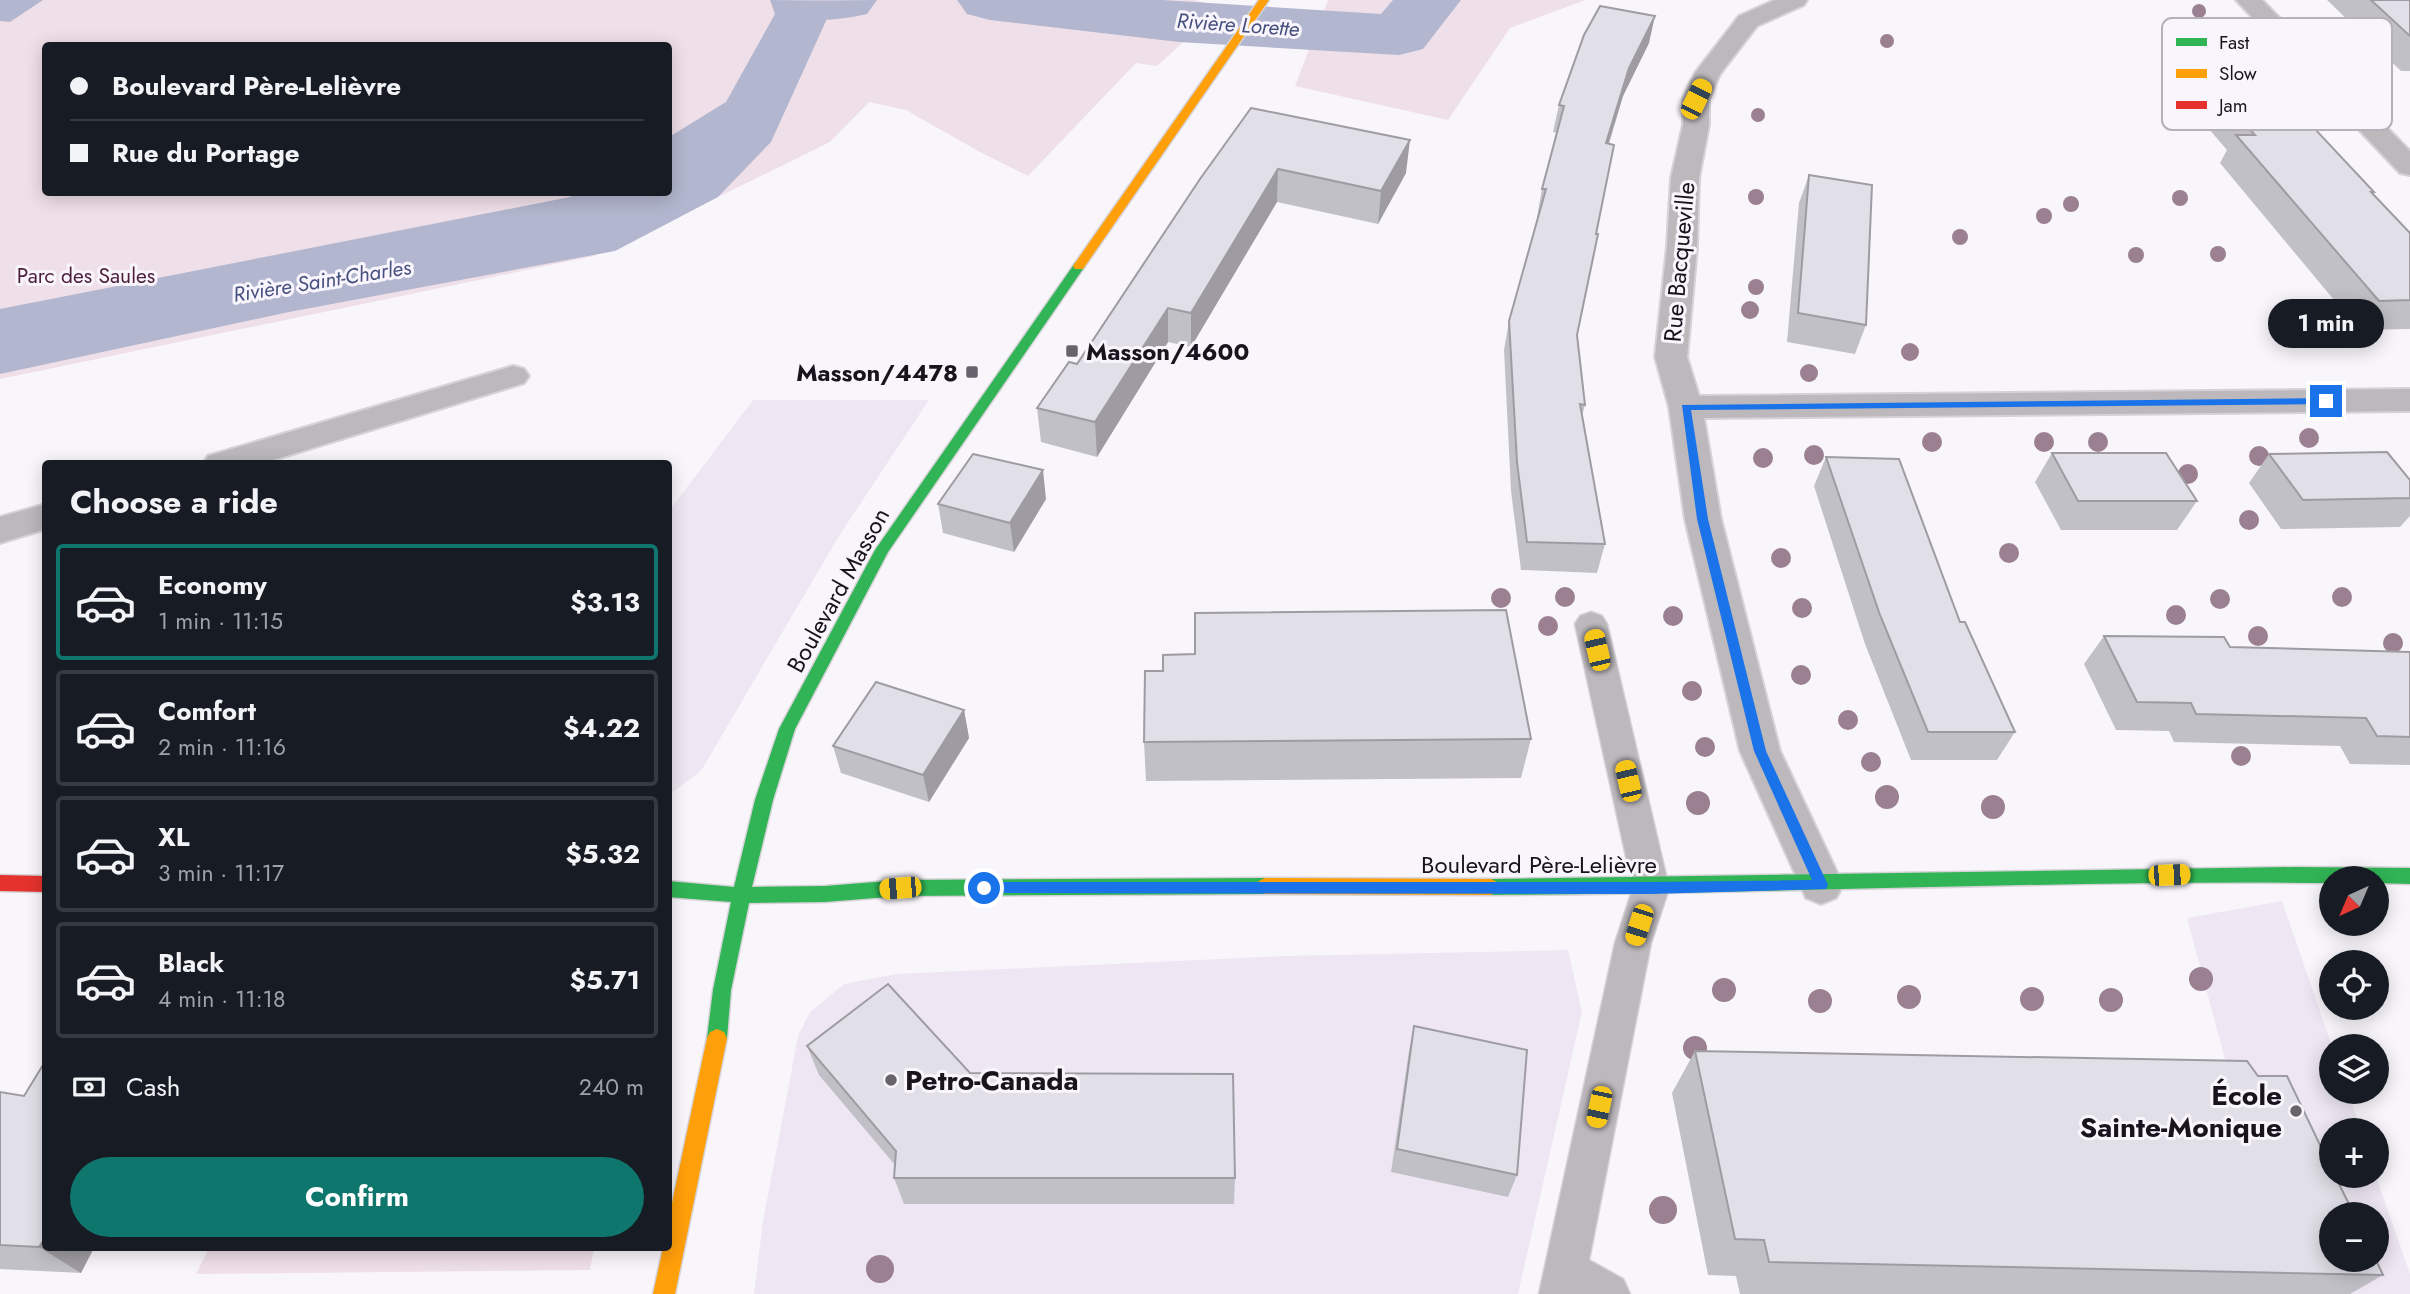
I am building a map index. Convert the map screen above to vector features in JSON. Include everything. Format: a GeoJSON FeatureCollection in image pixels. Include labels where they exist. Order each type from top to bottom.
{"type":"FeatureCollection","features":[{"type":"Feature","properties":{"kind":"main road","name":"Boulevard Masson"},"geometry":{"type":"LineString","coordinates":[[664,1294],[715,1052],[722,990],[741,895],[764,800],[788,729],[882,550],[1264,0]]}},
{"type":"Feature","properties":{"kind":"main road","name":"Boulevard Père-Lelièvre"},"geometry":{"type":"LineString","coordinates":[[672,889],[741,895],[825,894],[900,888],[1651,888],[2249,873],[2410,876]]}},
{"type":"Feature","properties":{"kind":"main road"},"geometry":{"type":"LineString","coordinates":[[0,883],[42,884]]}},
{"type":"Feature","properties":{"kind":"street","name":"Rue Bacqueville"},"geometry":{"type":"LineString","coordinates":[[1795,0],[1748,21],[1709,73],[1696,99],[1696,125],[1685,178],[1682,247],[1671,357],[1686,407],[1703,519],[1760,751],[1821,885]]}},
{"type":"Feature","properties":{"kind":"street"},"geometry":{"type":"LineString","coordinates":[[2248,0],[2265,18]]}},
{"type":"Feature","properties":{"kind":"street"},"geometry":{"type":"LineString","coordinates":[[2374,130],[2410,167]]}},
{"type":"Feature","properties":{"kind":"street"},"geometry":{"type":"LineString","coordinates":[[233,460],[513,376]]}},
{"type":"Feature","properties":{"kind":"street"},"geometry":{"type":"LineString","coordinates":[[1686,407],[2410,400]]}},
{"type":"Feature","properties":{"kind":"street"},"geometry":{"type":"LineString","coordinates":[[0,530],[42,517]]}},
{"type":"Feature","properties":{"kind":"lane"},"geometry":{"type":"LineString","coordinates":[[1591,624],[1651,888],[1633,943],[1563,1282],[1608,1294]]}},
{"type":"Feature","properties":{"kind":"shaded area"},"geometry":{"type":"Polygon","coordinates":[[[753,400],[929,400],[839,536],[701,771],[672,793],[672,507],[753,400]]]}},
{"type":"Feature","properties":{"kind":"shaded area","name":"École Sainte-Monique"},"geometry":{"type":"Polygon","coordinates":[[[2282,901],[2319,1008],[2319,1020],[2323,1020],[2328,1034],[2319,1034],[2319,1104],[2352,1104],[2357,1118],[2319,1118],[2319,1188],[2380,1188],[2385,1202],[2319,1202],[2319,1272],[2389,1272],[2389,1213],[2410,1274],[2410,1294],[2288,1294],[2187,918],[2282,901]]]}},
{"type":"Feature","properties":{"kind":"shaded area"},"geometry":{"type":"Polygon","coordinates":[[[1568,950],[1582,1012],[1518,1294],[754,1294],[763,1221],[798,1036],[810,1012],[844,984],[896,974],[1285,956],[1568,950]]]}},
{"type":"Feature","properties":{"kind":"green space","name":"Parc des Saules"},"geometry":{"type":"Polygon","coordinates":[[[0,0],[1195,0],[1222,7],[1157,66],[1136,63],[1028,176],[906,110],[869,102],[830,142],[718,197],[743,170],[594,256],[0,379],[0,0]]]}},
{"type":"Feature","properties":{"kind":"green space"},"geometry":{"type":"Polygon","coordinates":[[[1328,0],[1585,0],[1510,28],[1448,120],[1295,86],[1328,0]]]}},
{"type":"Feature","properties":{"kind":"green space"},"geometry":{"type":"Polygon","coordinates":[[[208,1251],[593,1251],[590,1270],[196,1274],[208,1251]]]}},
{"type":"Feature","properties":{"kind":"water"},"geometry":{"type":"Polygon","coordinates":[[[0,0],[43,0],[10,22],[0,21],[0,0]]]}},
{"type":"Feature","properties":{"kind":"water","name":"Rivière Saint-Charles"},"geometry":{"type":"Polygon","coordinates":[[[770,0],[835,1],[771,142],[718,197],[615,251],[289,312],[0,374],[0,309],[572,196],[672,196],[672,135],[726,102],[775,14],[770,0]]]}},
{"type":"Feature","properties":{"kind":"building"},"geometry":{"type":"Polygon","coordinates":[[[2371,0],[2410,0],[2410,36],[2392,18],[2371,0]]]}},
{"type":"Feature","properties":{"kind":"building"},"geometry":{"type":"Polygon","coordinates":[[[1600,6],[1655,16],[1629,68],[1606,143],[1614,145],[1577,335],[1585,405],[1580,404],[1605,544],[1527,542],[1517,462],[1509,321],[1546,189],[1542,189],[1564,106],[1559,105],[1584,35],[1600,6]]]}},
{"type":"Feature","properties":{"kind":"building"},"geometry":{"type":"Polygon","coordinates":[[[1251,108],[1410,140],[1381,191],[1278,169],[1191,313],[1168,308],[1095,422],[1037,408],[1069,362],[1077,364],[1200,179],[1251,108]]]}},
{"type":"Feature","properties":{"kind":"building"},"geometry":{"type":"Polygon","coordinates":[[[2250,130],[2316,130],[2410,233],[2410,300],[2379,301],[2236,135],[2255,135],[2250,130]]]}},
{"type":"Feature","properties":{"kind":"building"},"geometry":{"type":"Polygon","coordinates":[[[1809,175],[1872,185],[1866,325],[1798,313],[1809,175]]]}},
{"type":"Feature","properties":{"kind":"building"},"geometry":{"type":"Polygon","coordinates":[[[2387,452],[2410,480],[2410,498],[2303,500],[2269,454],[2387,452]]]}},
{"type":"Feature","properties":{"kind":"building"},"geometry":{"type":"Polygon","coordinates":[[[2052,453],[2166,453],[2197,501],[2078,501],[2052,453]]]}},
{"type":"Feature","properties":{"kind":"building"},"geometry":{"type":"Polygon","coordinates":[[[973,454],[1043,470],[1010,523],[938,504],[973,454]]]}},
{"type":"Feature","properties":{"kind":"building"},"geometry":{"type":"Polygon","coordinates":[[[1826,457],[1899,459],[1960,622],[1965,622],[2015,732],[1928,732],[1880,615],[1826,457]]]}},
{"type":"Feature","properties":{"kind":"building"},"geometry":{"type":"Polygon","coordinates":[[[1506,610],[1531,739],[1144,742],[1145,671],[1163,671],[1163,655],[1195,654],[1195,613],[1506,610]]]}},
{"type":"Feature","properties":{"kind":"building"},"geometry":{"type":"Polygon","coordinates":[[[2104,636],[2224,637],[2230,647],[2410,652],[2410,737],[2377,736],[2366,718],[2196,714],[2191,703],[2137,702],[2104,636]]]}},
{"type":"Feature","properties":{"kind":"building"},"geometry":{"type":"Polygon","coordinates":[[[876,682],[964,710],[923,775],[833,746],[876,682]]]}},
{"type":"Feature","properties":{"kind":"building"},"geometry":{"type":"Polygon","coordinates":[[[888,984],[970,1073],[1233,1074],[1235,1178],[894,1178],[896,1151],[807,1046],[888,984]]]}},
{"type":"Feature","properties":{"kind":"building"},"geometry":{"type":"Polygon","coordinates":[[[1414,1026],[1527,1050],[1517,1175],[1397,1149],[1414,1026]]]}},
{"type":"Feature","properties":{"kind":"building"},"geometry":{"type":"Polygon","coordinates":[[[1695,1051],[2247,1061],[2258,1076],[2287,1076],[2319,1143],[2319,1188],[2341,1188],[2348,1202],[2319,1202],[2319,1272],[2382,1272],[2383,1275],[1769,1262],[1764,1240],[1735,1239],[1695,1051]]]}},
{"type":"Feature","properties":{"kind":"building"},"geometry":{"type":"Polygon","coordinates":[[[42,1067],[42,1242],[39,1247],[0,1245],[0,1092],[24,1096],[42,1067]]]}},
{"type":"Feature","properties":{"kind":"waterway","name":"Rivière Lorette"},"geometry":{"type":"LineString","coordinates":[[804,1],[844,0]]}},
{"type":"Feature","properties":{"kind":"waterway","name":"Rivière Lorette"},"geometry":{"type":"LineString","coordinates":[[990,0],[1179,22],[1399,35],[1428,0]]}},
{"type":"Feature","properties":{"kind":"traffic: fast"},"geometry":{"type":"LineString","coordinates":[[717,1038],[722,990],[741,895],[764,800],[787,729],[882,550],[1079,266]]}},
{"type":"Feature","properties":{"kind":"traffic: fast"},"geometry":{"type":"LineString","coordinates":[[1491,887],[2180,875],[2410,876]]}},
{"type":"Feature","properties":{"kind":"traffic: fast"},"geometry":{"type":"LineString","coordinates":[[672,889],[741,895],[825,894],[900,888],[1265,886]]}},
{"type":"Feature","properties":{"kind":"traffic: slow"},"geometry":{"type":"LineString","coordinates":[[1079,266],[1264,0]]}},
{"type":"Feature","properties":{"kind":"traffic: slow"},"geometry":{"type":"LineString","coordinates":[[1265,886],[1491,887]]}},
{"type":"Feature","properties":{"kind":"traffic: slow"},"geometry":{"type":"LineString","coordinates":[[664,1294],[717,1038]]}},
{"type":"Feature","properties":{"kind":"traffic: jam"},"geometry":{"type":"LineString","coordinates":[[0,883],[42,884]]}},
{"type":"Feature","properties":{"kind":"place","name":"Masson/4600"},"geometry":{"type":"Point","coordinates":[1072,351]}},
{"type":"Feature","properties":{"kind":"place","name":"Masson/4478"},"geometry":{"type":"Point","coordinates":[972,372]}},
{"type":"Feature","properties":{"kind":"place","name":"Petro-Canada"},"geometry":{"type":"Point","coordinates":[891,1080]}},
{"type":"Feature","properties":{"kind":"place","name":"École Sainte-Monique"},"geometry":{"type":"Point","coordinates":[2296,1111]}},
{"type":"Feature","properties":{"kind":"route"},"geometry":{"type":"LineString","coordinates":[[984,888],[1651,888],[1821,885],[1760,751],[1703,519],[1686,407],[2326,401]]}}]}
